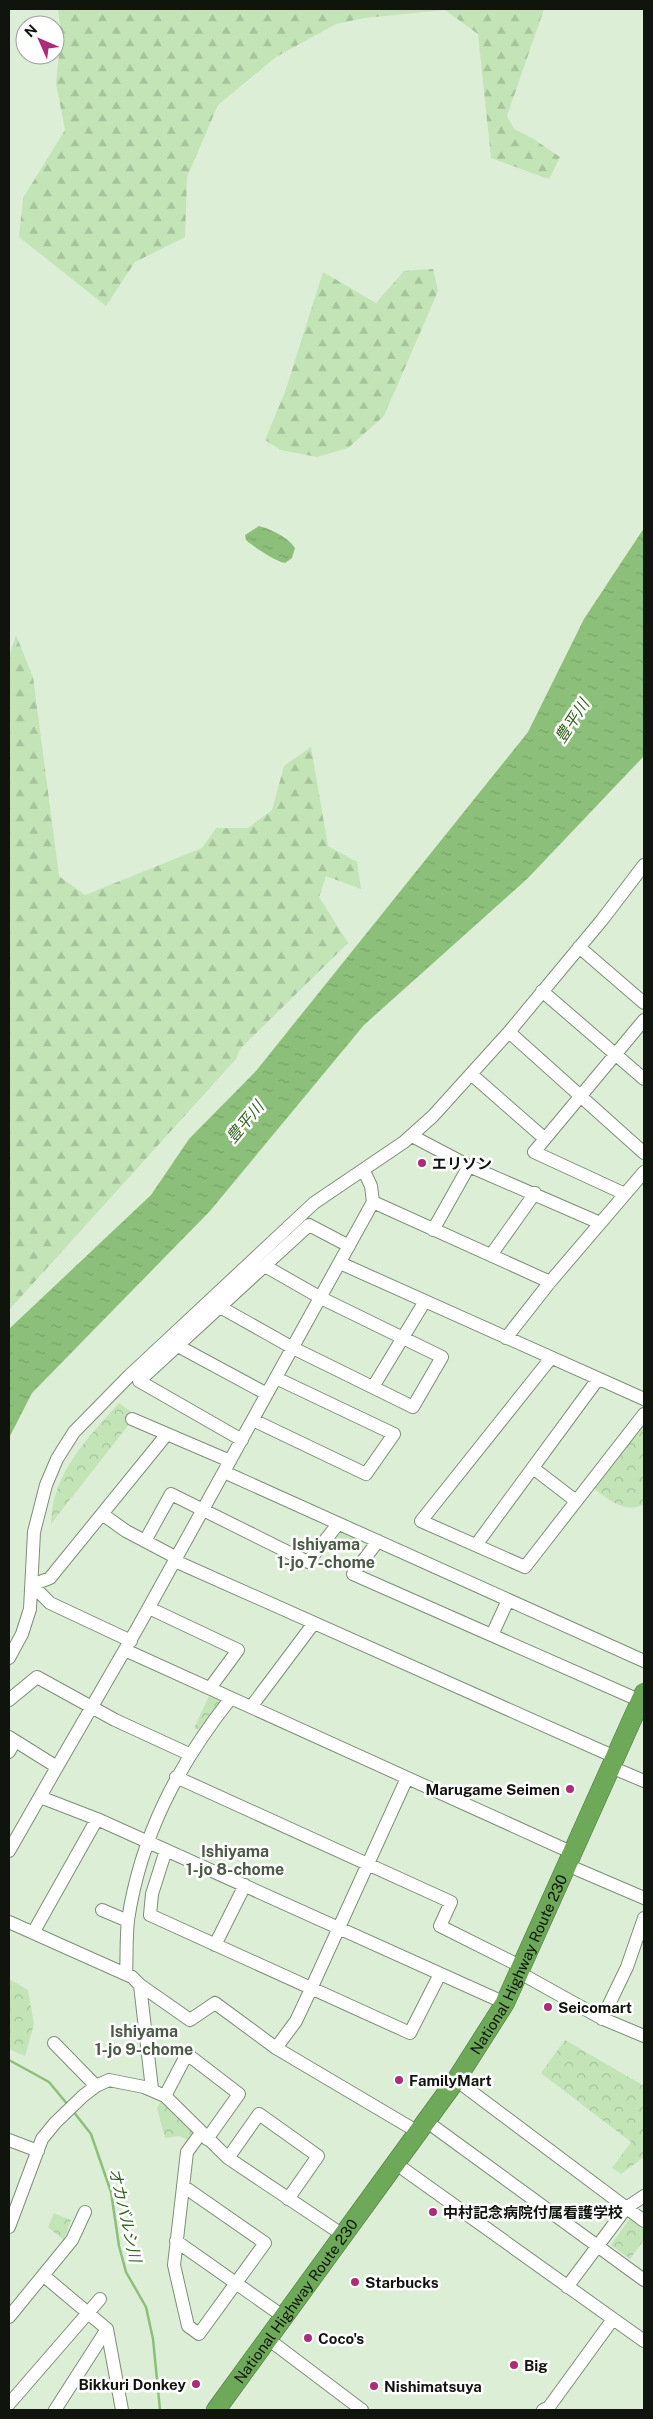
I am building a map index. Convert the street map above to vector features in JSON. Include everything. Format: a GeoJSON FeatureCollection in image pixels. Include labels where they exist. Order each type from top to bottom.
{"type":"FeatureCollection","features":[{"type":"Feature","properties":{"kind":"highway","name":"National Highway Route 230"},"geometry":{"type":"LineString","coordinates":[[216,2410],[456,2080],[505,2003],[642,1697]]}},
{"type":"Feature","properties":{"kind":"street"},"geometry":{"type":"LineString","coordinates":[[9,1658],[22,1634],[30,1609],[34,1532],[46,1485],[57,1459],[74,1432],[130,1375],[314,1203],[364,1171],[412,1136],[433,1116],[509,1032],[579,948],[644,865]]}},
{"type":"Feature","properties":{"kind":"street"},"geometry":{"type":"LineString","coordinates":[[579,948],[644,1003]]}},
{"type":"Feature","properties":{"kind":"street"},"geometry":{"type":"LineString","coordinates":[[542,991],[644,1079]]}},
{"type":"Feature","properties":{"kind":"street"},"geometry":{"type":"LineString","coordinates":[[625,1194],[534,1152],[644,1020]]}},
{"type":"Feature","properties":{"kind":"street"},"geometry":{"type":"LineString","coordinates":[[509,1032],[644,1153]]}},
{"type":"Feature","properties":{"kind":"street"},"geometry":{"type":"LineString","coordinates":[[471,1074],[544,1138]]}},
{"type":"Feature","properties":{"kind":"street"},"geometry":{"type":"LineString","coordinates":[[412,1136],[469,1166],[535,1193],[600,1223]]}},
{"type":"Feature","properties":{"kind":"street"},"geometry":{"type":"LineString","coordinates":[[434,1230],[469,1166]]}},
{"type":"Feature","properties":{"kind":"street"},"geometry":{"type":"LineString","coordinates":[[9,1851],[176,1560],[373,1202],[371,1186],[364,1171]]}},
{"type":"Feature","properties":{"kind":"street"},"geometry":{"type":"LineString","coordinates":[[506,1338],[550,1282],[644,1172]]}},
{"type":"Feature","properties":{"kind":"street"},"geometry":{"type":"LineString","coordinates":[[491,1255],[535,1193]]}},
{"type":"Feature","properties":{"kind":"street"},"geometry":{"type":"LineString","coordinates":[[373,1202],[550,1282]]}},
{"type":"Feature","properties":{"kind":"street"},"geometry":{"type":"LineString","coordinates":[[242,1440],[139,1381],[309,1226],[349,1246]]}},
{"type":"Feature","properties":{"kind":"street"},"geometry":{"type":"LineString","coordinates":[[340,1263],[644,1399]]}},
{"type":"Feature","properties":{"kind":"street"},"geometry":{"type":"LineString","coordinates":[[220,1307],[293,1348],[414,1407],[442,1357],[321,1298],[265,1266]]}},
{"type":"Feature","properties":{"kind":"street"},"geometry":{"type":"LineString","coordinates":[[373,1387],[425,1301]]}},
{"type":"Feature","properties":{"kind":"street"},"geometry":{"type":"LineString","coordinates":[[178,1346],[267,1394]]}},
{"type":"Feature","properties":{"kind":"street"},"geometry":{"type":"LineString","coordinates":[[551,1358],[421,1521],[525,1567],[644,1414]]}},
{"type":"Feature","properties":{"kind":"street"},"geometry":{"type":"LineString","coordinates":[[253,1420],[366,1474],[394,1434],[276,1378]]}},
{"type":"Feature","properties":{"kind":"street"},"geometry":{"type":"LineString","coordinates":[[476,1545],[598,1379]]}},
{"type":"Feature","properties":{"kind":"street"},"geometry":{"type":"LineString","coordinates":[[132,1419],[167,1434],[338,1524],[644,1661]]}},
{"type":"Feature","properties":{"kind":"street"},"geometry":{"type":"LineString","coordinates":[[32,1586],[50,1578],[167,1434]]}},
{"type":"Feature","properties":{"kind":"street"},"geometry":{"type":"LineString","coordinates":[[532,1468],[576,1501]]}},
{"type":"Feature","properties":{"kind":"street"},"geometry":{"type":"LineString","coordinates":[[145,1541],[171,1494],[308,1562],[338,1524]]}},
{"type":"Feature","properties":{"kind":"street"},"geometry":{"type":"LineString","coordinates":[[102,1514],[126,1532],[176,1560],[613,1762],[644,1781]]}},
{"type":"Feature","properties":{"kind":"street"},"geometry":{"type":"LineString","coordinates":[[378,1541],[353,1574],[492,1635],[642,1697]]}},
{"type":"Feature","properties":{"kind":"street"},"geometry":{"type":"LineString","coordinates":[[32,1586],[50,1603],[210,1688],[407,1778],[644,1898]]}},
{"type":"Feature","properties":{"kind":"street"},"geometry":{"type":"LineString","coordinates":[[492,1635],[508,1600]]}},
{"type":"Feature","properties":{"kind":"street"},"geometry":{"type":"LineString","coordinates":[[149,1608],[238,1650],[210,1688]]}},
{"type":"Feature","properties":{"kind":"street"},"geometry":{"type":"LineString","coordinates":[[251,1707],[314,1623]]}},
{"type":"Feature","properties":{"kind":"street"},"geometry":{"type":"LineString","coordinates":[[9,1700],[36,1677],[91,1707],[190,1754]]}},
{"type":"Feature","properties":{"kind":"street"},"geometry":{"type":"LineString","coordinates":[[126,1974],[128,1922],[137,1878],[164,1800],[201,1736],[231,1698]]}},
{"type":"Feature","properties":{"kind":"street"},"geometry":{"type":"LineString","coordinates":[[11,1743],[57,1767]]}},
{"type":"Feature","properties":{"kind":"street"},"geometry":{"type":"LineString","coordinates":[[176,1777],[451,1902],[440,1926],[521,1970],[602,2019],[644,2036]]}},
{"type":"Feature","properties":{"kind":"street"},"geometry":{"type":"LineString","coordinates":[[276,2048],[296,2021],[407,1778]]}},
{"type":"Feature","properties":{"kind":"street"},"geometry":{"type":"LineString","coordinates":[[40,1796],[149,1842],[505,2003]]}},
{"type":"Feature","properties":{"kind":"street"},"geometry":{"type":"LineString","coordinates":[[32,1932],[97,1819]]}},
{"type":"Feature","properties":{"kind":"street"},"geometry":{"type":"LineString","coordinates":[[166,1850],[152,1894],[150,1916],[311,1989],[410,2033],[440,1974]]}},
{"type":"Feature","properties":{"kind":"street"},"geometry":{"type":"LineString","coordinates":[[215,1945],[245,1885]]}},
{"type":"Feature","properties":{"kind":"street"},"geometry":{"type":"LineString","coordinates":[[102,1910],[128,1922]]}},
{"type":"Feature","properties":{"kind":"street"},"geometry":{"type":"LineString","coordinates":[[602,2019],[626,1967],[644,1918]]}},
{"type":"Feature","properties":{"kind":"street"},"geometry":{"type":"LineString","coordinates":[[9,1922],[126,1974],[190,2020],[214,2003],[276,2048],[422,2127],[644,2280]]}},
{"type":"Feature","properties":{"kind":"street"},"geometry":{"type":"LineString","coordinates":[[140,1985],[152,2089]]}},
{"type":"Feature","properties":{"kind":"street"},"geometry":{"type":"LineString","coordinates":[[54,2043],[96,2086]]}},
{"type":"Feature","properties":{"kind":"street"},"geometry":{"type":"LineString","coordinates":[[165,2096],[187,2054],[239,2094],[204,2136],[187,2152],[176,2241],[174,2265],[188,2326],[199,2334],[265,2243],[183,2186]]}},
{"type":"Feature","properties":{"kind":"street"},"geometry":{"type":"LineString","coordinates":[[10,2221],[42,2139],[55,2123],[83,2096],[96,2086],[109,2080],[152,2089],[165,2096],[197,2125],[204,2136],[228,2158],[343,2235]]}},
{"type":"Feature","properties":{"kind":"street"},"geometry":{"type":"LineString","coordinates":[[456,2080],[644,2221]]}},
{"type":"Feature","properties":{"kind":"street"},"geometry":{"type":"LineString","coordinates":[[228,2158],[259,2114],[318,2156],[288,2199]]}},
{"type":"Feature","properties":{"kind":"street"},"geometry":{"type":"LineString","coordinates":[[9,2140],[38,2151]]}},
{"type":"Feature","properties":{"kind":"street"},"geometry":{"type":"LineString","coordinates":[[394,2163],[613,2319],[643,2338]]}},
{"type":"Feature","properties":{"kind":"street"},"geometry":{"type":"LineString","coordinates":[[568,2287],[626,2208],[644,2196]]}},
{"type":"Feature","properties":{"kind":"street"},"geometry":{"type":"LineString","coordinates":[[9,2315],[44,2276],[72,2240],[85,2212]]}},
{"type":"Feature","properties":{"kind":"street"},"geometry":{"type":"LineString","coordinates":[[176,2241],[284,2317]]}},
{"type":"Feature","properties":{"kind":"street"},"geometry":{"type":"LineString","coordinates":[[44,2276],[107,2330],[122,2410]]}},
{"type":"Feature","properties":{"kind":"street"},"geometry":{"type":"LineString","coordinates":[[9,2404],[89,2314],[100,2299]]}},
{"type":"Feature","properties":{"kind":"street"},"geometry":{"type":"LineString","coordinates":[[543,2410],[548,2407],[613,2319]]}},
{"type":"Feature","properties":{"kind":"street"},"geometry":{"type":"LineString","coordinates":[[55,2410],[107,2330]]}},
{"type":"Feature","properties":{"kind":"street"},"geometry":{"type":"LineString","coordinates":[[268,2339],[362,2410]]}},
{"type":"Feature","properties":{"kind":"green space"},"geometry":{"type":"Polygon","coordinates":[[[58,9],[544,9],[507,116],[514,129],[532,138],[560,157],[549,179],[491,158],[478,34],[445,10],[364,18],[336,24],[276,57],[218,105],[187,177],[185,237],[135,262],[106,306],[19,237],[23,198],[65,130],[56,83],[58,65],[65,65],[65,15],[59,15],[58,9]]]}},
{"type":"Feature","properties":{"kind":"green space"},"geometry":{"type":"Polygon","coordinates":[[[433,269],[438,291],[384,416],[348,448],[317,457],[281,450],[265,440],[285,392],[323,272],[376,303],[404,271],[433,269]]]}},
{"type":"Feature","properties":{"kind":"green space"},"geometry":{"type":"Polygon","coordinates":[[[16,635],[33,677],[59,876],[85,895],[202,848],[216,828],[248,828],[272,810],[284,766],[311,747],[328,846],[357,862],[361,889],[326,876],[319,897],[348,943],[240,1049],[236,1059],[9,1310],[9,656],[16,635]]]}},
{"type":"Feature","properties":{"kind":"green space"},"geometry":{"type":"Polygon","coordinates":[[[119,1403],[133,1413],[130,1423],[51,1524],[53,1506],[58,1489],[73,1458],[119,1403]]]}},
{"type":"Feature","properties":{"kind":"green space"},"geometry":{"type":"Polygon","coordinates":[[[640,1425],[644,1429],[644,1504],[630,1508],[623,1507],[593,1488],[640,1425]]]}},
{"type":"Feature","properties":{"kind":"green space"},"geometry":{"type":"Polygon","coordinates":[[[342,1531],[358,1538],[349,1551],[333,1541],[342,1531]]]}},
{"type":"Feature","properties":{"kind":"green space"},"geometry":{"type":"Polygon","coordinates":[[[209,1696],[220,1700],[221,1704],[200,1730],[194,1728],[209,1696]]]}},
{"type":"Feature","properties":{"kind":"green space"},"geometry":{"type":"Polygon","coordinates":[[[9,1979],[28,1990],[34,2024],[25,2056],[9,2049],[9,1979]]]}},
{"type":"Feature","properties":{"kind":"green space"},"geometry":{"type":"Polygon","coordinates":[[[565,2040],[644,2086],[644,2157],[621,2174],[612,2168],[631,2142],[541,2073],[565,2040]]]}},
{"type":"Feature","properties":{"kind":"green space"},"geometry":{"type":"Polygon","coordinates":[[[162,2099],[195,2134],[189,2140],[179,2136],[165,2138],[157,2108],[162,2099]]]}},
{"type":"Feature","properties":{"kind":"green space"},"geometry":{"type":"Polygon","coordinates":[[[54,2213],[71,2220],[64,2240],[48,2227],[54,2213]]]}},
{"type":"Feature","properties":{"kind":"green space"},"geometry":{"type":"Polygon","coordinates":[[[630,2218],[644,2224],[644,2240],[630,2259],[611,2245],[630,2218]]]}},
{"type":"Feature","properties":{"kind":"water"},"geometry":{"type":"Polygon","coordinates":[[[259,526],[279,534],[289,541],[295,548],[292,558],[285,563],[281,562],[246,540],[245,535],[259,526]]]}},
{"type":"Feature","properties":{"kind":"water","name":"豊平川"},"geometry":{"type":"Polygon","coordinates":[[[644,528],[644,756],[528,878],[364,1025],[210,1211],[32,1393],[9,1438],[9,1329],[151,1195],[189,1139],[256,1071],[528,732],[584,619],[644,528]]]}},
{"type":"Feature","properties":{"kind":"waterway","name":"オカバルシ川"},"geometry":{"type":"LineString","coordinates":[[9,2060],[49,2082],[68,2105]]}},
{"type":"Feature","properties":{"kind":"waterway","name":"オカバルシ川"},"geometry":{"type":"LineString","coordinates":[[73,2111],[91,2134],[111,2192],[119,2246],[126,2272],[146,2307],[153,2339],[160,2410]]}},
{"type":"Feature","properties":{"kind":"place","name":"エリソン"},"geometry":{"type":"Point","coordinates":[422,1163]}},
{"type":"Feature","properties":{"kind":"place","name":"Marugame Seimen"},"geometry":{"type":"Point","coordinates":[570,1789]}},
{"type":"Feature","properties":{"kind":"place","name":"Seicomart"},"geometry":{"type":"Point","coordinates":[548,2007]}},
{"type":"Feature","properties":{"kind":"place","name":"FamilyMart"},"geometry":{"type":"Point","coordinates":[399,2080]}},
{"type":"Feature","properties":{"kind":"place","name":"中村記念病院付属看護学校"},"geometry":{"type":"Point","coordinates":[433,2212]}},
{"type":"Feature","properties":{"kind":"place","name":"Starbucks"},"geometry":{"type":"Point","coordinates":[355,2282]}},
{"type":"Feature","properties":{"kind":"place","name":"Coco's"},"geometry":{"type":"Point","coordinates":[308,2338]}},
{"type":"Feature","properties":{"kind":"place","name":"Big"},"geometry":{"type":"Point","coordinates":[514,2365]}},
{"type":"Feature","properties":{"kind":"place","name":"Bikkuri Donkey"},"geometry":{"type":"Point","coordinates":[196,2384]}},
{"type":"Feature","properties":{"kind":"place","name":"Nishimatsuya"},"geometry":{"type":"Point","coordinates":[374,2386]}},
{"type":"Feature","properties":{"kind":"district","name":"Ishiyama 1-jo 7-chome"},"geometry":{"type":"Point","coordinates":[326,1553]}},
{"type":"Feature","properties":{"kind":"district","name":"Ishiyama 1-jo 8-chome"},"geometry":{"type":"Point","coordinates":[235,1860]}},
{"type":"Feature","properties":{"kind":"district","name":"Ishiyama 1-jo 9-chome"},"geometry":{"type":"Point","coordinates":[144,2040]}}]}
